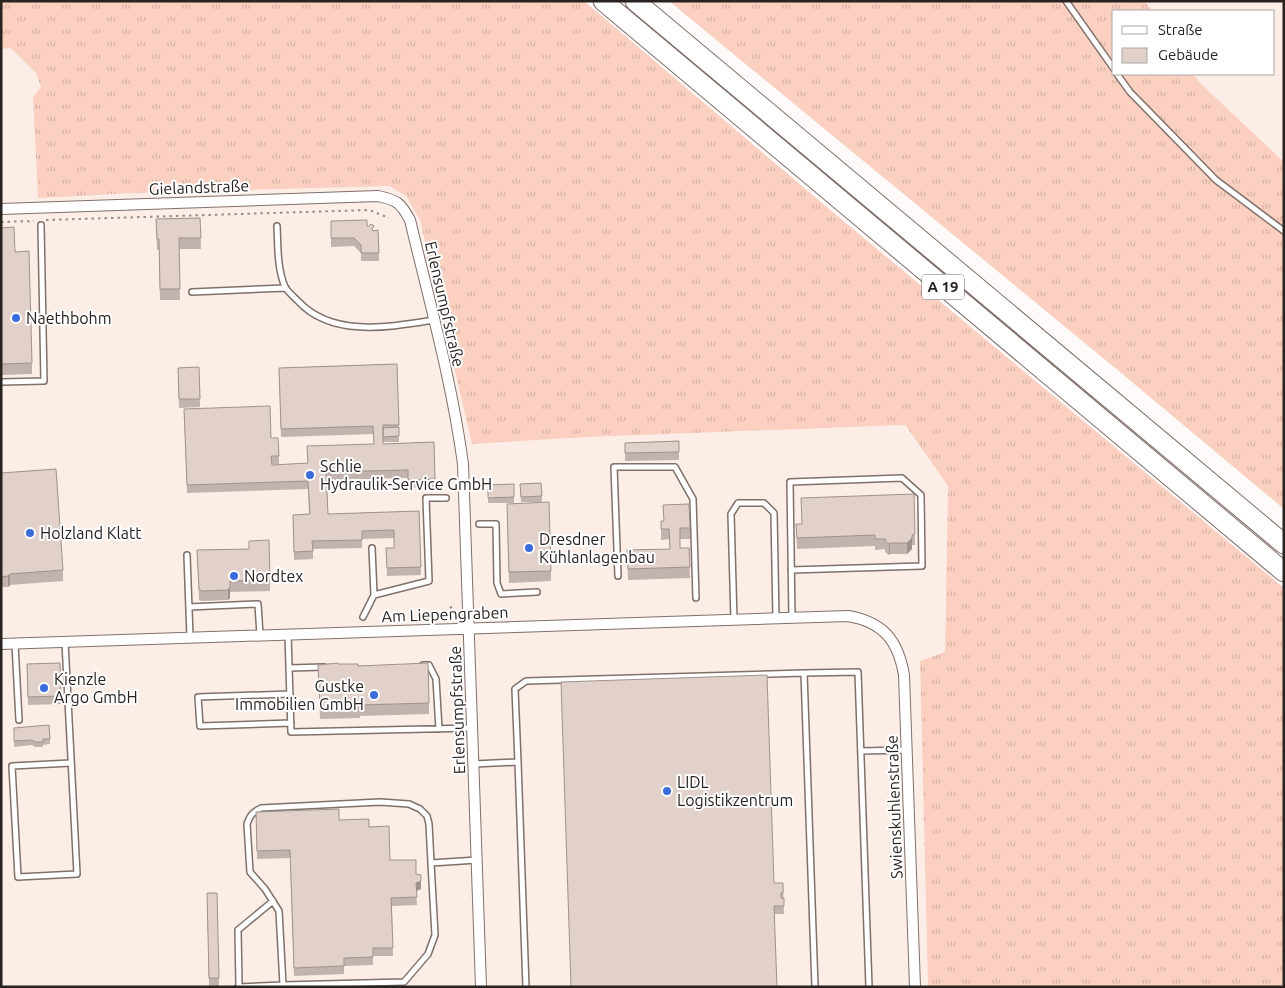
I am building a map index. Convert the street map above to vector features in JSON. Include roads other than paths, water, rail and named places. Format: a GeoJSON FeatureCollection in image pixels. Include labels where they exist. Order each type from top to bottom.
{"type":"FeatureCollection","features":[{"type":"Feature","properties":{"kind":"highway","name":"A 19"},"geometry":{"type":"LineString","coordinates":[[603,1],[1284,572]]}},
{"type":"Feature","properties":{"kind":"highway","name":"A 19"},"geometry":{"type":"LineString","coordinates":[[635,1],[1284,544]]}},
{"type":"Feature","properties":{"kind":"street","name":"Gielandstraße"},"geometry":{"type":"LineString","coordinates":[[1,209],[378,196],[397,202]]}},
{"type":"Feature","properties":{"kind":"street","name":"Erlensumpfstraße"},"geometry":{"type":"LineString","coordinates":[[397,202],[403,207],[410,220],[434,320],[460,440],[463,464],[481,987]]}},
{"type":"Feature","properties":{"kind":"street","name":"Am Liepengraben"},"geometry":{"type":"LineString","coordinates":[[1,644],[469,627],[848,616],[863,618],[885,632]]}},
{"type":"Feature","properties":{"kind":"street","name":"Swienskuhlenstraße"},"geometry":{"type":"LineString","coordinates":[[885,632],[896,647],[902,660],[904,674],[915,987]]}},
{"type":"Feature","properties":{"kind":"lane"},"geometry":{"type":"LineString","coordinates":[[1066,1],[1112,66]]}},
{"type":"Feature","properties":{"kind":"lane"},"geometry":{"type":"LineString","coordinates":[[1118,75],[1130,92],[1216,180],[1284,231]]}},
{"type":"Feature","properties":{"kind":"lane"},"geometry":{"type":"LineString","coordinates":[[1,382],[44,381],[41,225]]}},
{"type":"Feature","properties":{"kind":"lane"},"geometry":{"type":"LineString","coordinates":[[277,226],[278,260],[286,288],[305,309],[333,323],[359,328],[434,320]]}},
{"type":"Feature","properties":{"kind":"lane"},"geometry":{"type":"LineString","coordinates":[[192,292],[286,288]]}},
{"type":"Feature","properties":{"kind":"lane"},"geometry":{"type":"LineString","coordinates":[[618,576],[614,467],[675,467],[693,499],[696,598]]}},
{"type":"Feature","properties":{"kind":"lane"},"geometry":{"type":"LineString","coordinates":[[791,570],[922,566],[921,495],[902,478],[790,482],[791,570],[792,618]]}},
{"type":"Feature","properties":{"kind":"lane"},"geometry":{"type":"LineString","coordinates":[[374,595],[429,581],[426,498],[446,498]]}},
{"type":"Feature","properties":{"kind":"lane"},"geometry":{"type":"LineString","coordinates":[[734,620],[731,514],[738,503],[764,503],[774,513],[776,618]]}},
{"type":"Feature","properties":{"kind":"lane"},"geometry":{"type":"LineString","coordinates":[[479,524],[496,524],[498,583],[501,594],[536,592]]}},
{"type":"Feature","properties":{"kind":"lane"},"geometry":{"type":"LineString","coordinates":[[362,617],[374,595],[372,548]]}},
{"type":"Feature","properties":{"kind":"lane"},"geometry":{"type":"LineString","coordinates":[[187,555],[190,637]]}},
{"type":"Feature","properties":{"kind":"lane"},"geometry":{"type":"LineString","coordinates":[[189,607],[258,604],[260,635]]}},
{"type":"Feature","properties":{"kind":"lane"},"geometry":{"type":"LineString","coordinates":[[288,634],[291,732],[473,728]]}},
{"type":"Feature","properties":{"kind":"lane"},"geometry":{"type":"LineString","coordinates":[[65,642],[77,874],[18,878],[12,766],[71,763]]}},
{"type":"Feature","properties":{"kind":"lane"},"geometry":{"type":"LineString","coordinates":[[15,643],[19,720]]}},
{"type":"Feature","properties":{"kind":"lane"},"geometry":{"type":"LineString","coordinates":[[420,665],[429,665],[436,679],[439,729]]}},
{"type":"Feature","properties":{"kind":"lane"},"geometry":{"type":"LineString","coordinates":[[289,668],[326,667]]}},
{"type":"Feature","properties":{"kind":"lane"},"geometry":{"type":"LineString","coordinates":[[526,987],[515,689],[526,681],[858,672],[869,987]]}},
{"type":"Feature","properties":{"kind":"lane"},"geometry":{"type":"LineString","coordinates":[[804,673],[815,987]]}},
{"type":"Feature","properties":{"kind":"lane"},"geometry":{"type":"LineString","coordinates":[[290,694],[198,697],[200,726],[291,723]]}},
{"type":"Feature","properties":{"kind":"lane"},"geometry":{"type":"LineString","coordinates":[[861,751],[907,750]]}},
{"type":"Feature","properties":{"kind":"lane"},"geometry":{"type":"LineString","coordinates":[[474,764],[518,762]]}},
{"type":"Feature","properties":{"kind":"lane"},"geometry":{"type":"LineString","coordinates":[[273,901],[238,930],[239,987],[404,984],[428,954],[435,935],[427,816],[420,809],[409,804],[380,802],[261,808],[253,812],[249,817],[248,824],[249,867],[253,877],[265,888],[273,901],[280,917],[283,985]]}},
{"type":"Feature","properties":{"kind":"lane"},"geometry":{"type":"LineString","coordinates":[[431,863],[477,860]]}},
{"type":"Feature","properties":{"kind":"place","name":"Naethbohm"},"geometry":{"type":"Point","coordinates":[16,318]}},
{"type":"Feature","properties":{"kind":"place","name":"Schlie Hydraulik-Service GmbH"},"geometry":{"type":"Point","coordinates":[310,475]}},
{"type":"Feature","properties":{"kind":"place","name":"Holzland Klatt"},"geometry":{"type":"Point","coordinates":[30,533]}},
{"type":"Feature","properties":{"kind":"place","name":"Dresdner Kühlanlagenbau"},"geometry":{"type":"Point","coordinates":[529,548]}},
{"type":"Feature","properties":{"kind":"place","name":"Nordtex"},"geometry":{"type":"Point","coordinates":[234,576]}},
{"type":"Feature","properties":{"kind":"place","name":"Kienzle Argo GmbH"},"geometry":{"type":"Point","coordinates":[44,688]}},
{"type":"Feature","properties":{"kind":"place","name":"Gustke Immobilien GmbH"},"geometry":{"type":"Point","coordinates":[374,695]}},
{"type":"Feature","properties":{"kind":"place","name":"LIDL Logistikzentrum"},"geometry":{"type":"Point","coordinates":[667,791]}}]}
